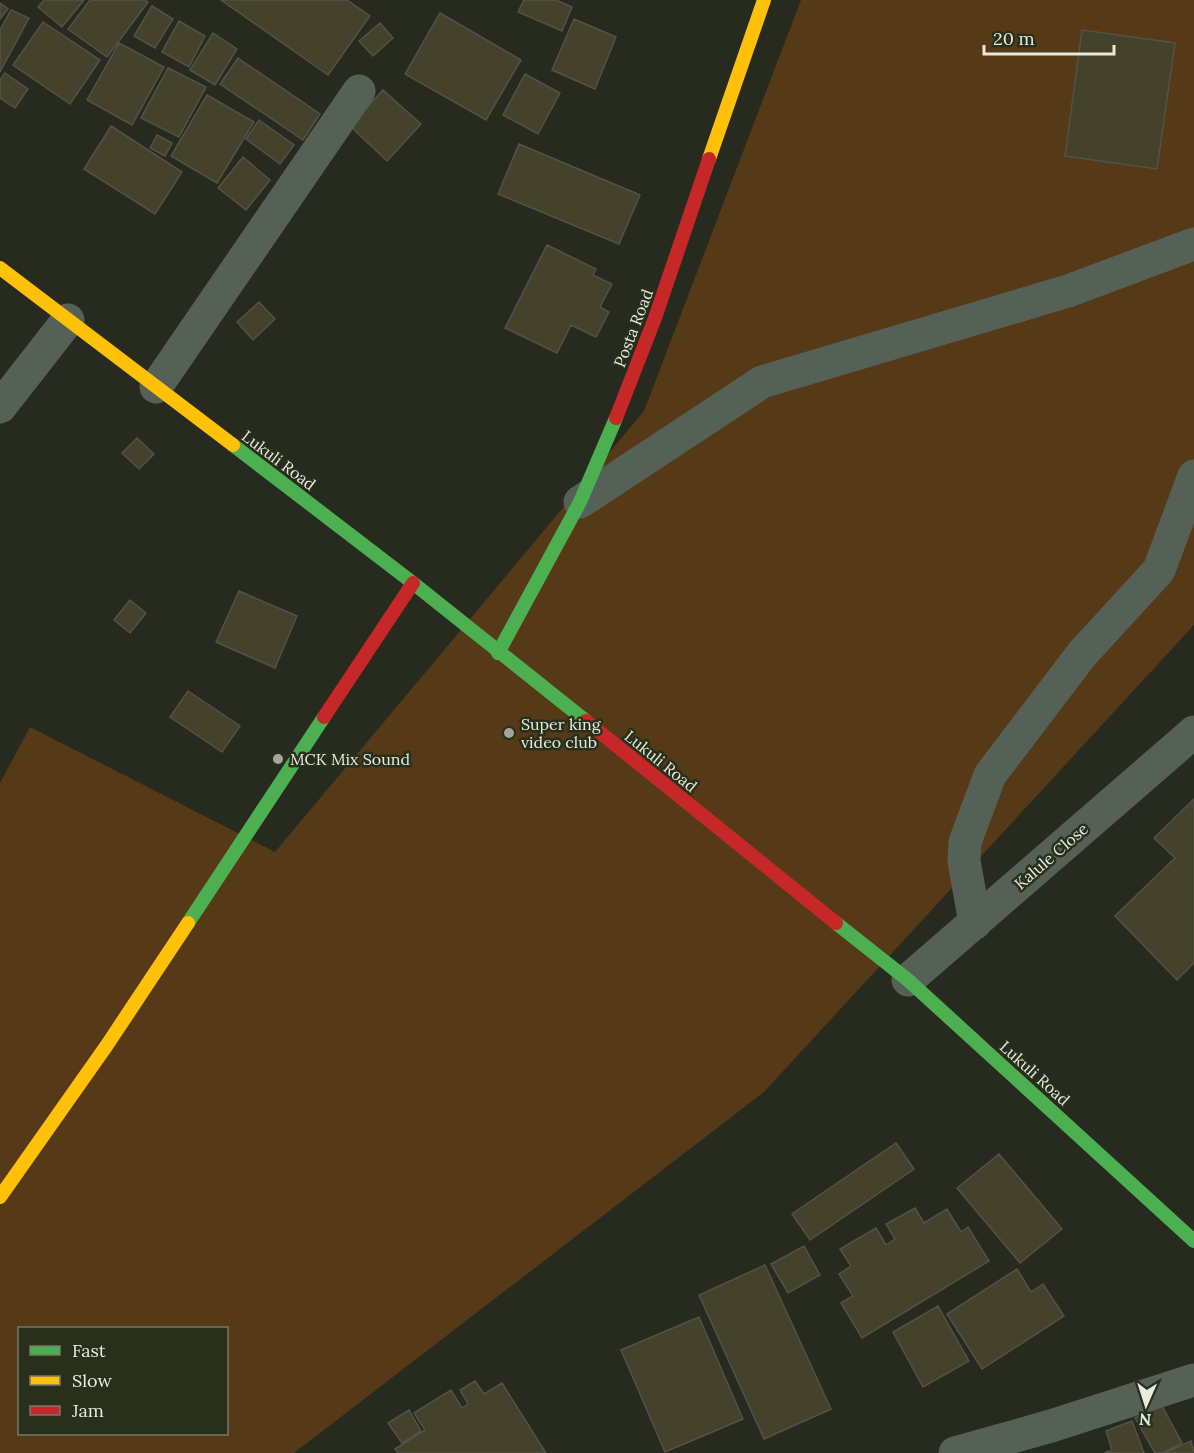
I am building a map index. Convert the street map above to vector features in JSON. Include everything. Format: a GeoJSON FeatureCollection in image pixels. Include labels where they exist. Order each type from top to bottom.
{"type":"FeatureCollection","features":[{"type":"Feature","properties":{"kind":"street","name":"Posta Road"},"geometry":{"type":"LineString","coordinates":[[498,653],[580,502],[607,440],[656,318],[764,0]]}},
{"type":"Feature","properties":{"kind":"street"},"geometry":{"type":"LineString","coordinates":[[156,387],[359,91]]}},
{"type":"Feature","properties":{"kind":"street"},"geometry":{"type":"LineString","coordinates":[[580,502],[762,382],[1068,291],[1194,244]]}},
{"type":"Feature","properties":{"kind":"street","name":"Lukuli Road"},"geometry":{"type":"LineString","coordinates":[[0,268],[414,583],[498,653],[908,980],[1194,1241]]}},
{"type":"Feature","properties":{"kind":"street"},"geometry":{"type":"LineString","coordinates":[[0,407],[68,320]]}},
{"type":"Feature","properties":{"kind":"street"},"geometry":{"type":"LineString","coordinates":[[975,923],[964,861],[965,842],[990,775],[1082,654],[1159,570],[1194,476]]}},
{"type":"Feature","properties":{"kind":"street"},"geometry":{"type":"LineString","coordinates":[[0,1197],[107,1045],[414,583]]}},
{"type":"Feature","properties":{"kind":"street","name":"Kalule Close"},"geometry":{"type":"LineString","coordinates":[[908,980],[1194,732]]}},
{"type":"Feature","properties":{"kind":"street"},"geometry":{"type":"LineString","coordinates":[[955,1453],[1051,1426],[1194,1380]]}},
{"type":"Feature","properties":{"kind":"shaded area"},"geometry":{"type":"Polygon","coordinates":[[[801,0],[1194,0],[1194,625],[764,1092],[294,1453],[0,1453],[0,783],[30,727],[275,852],[644,411],[801,0]]]}},
{"type":"Feature","properties":{"kind":"building"},"geometry":{"type":"Polygon","coordinates":[[[44,0],[84,0],[62,27],[38,7],[44,0]]]}},
{"type":"Feature","properties":{"kind":"building"},"geometry":{"type":"Polygon","coordinates":[[[90,0],[144,0],[148,2],[107,57],[68,29],[90,0]]]}},
{"type":"Feature","properties":{"kind":"building"},"geometry":{"type":"Polygon","coordinates":[[[221,0],[347,0],[370,16],[328,75],[221,0]]]}},
{"type":"Feature","properties":{"kind":"building"},"geometry":{"type":"Polygon","coordinates":[[[524,0],[556,0],[572,7],[562,31],[518,12],[524,0]]]}},
{"type":"Feature","properties":{"kind":"building"},"geometry":{"type":"Polygon","coordinates":[[[0,3],[8,9],[0,19],[0,3]]]}},
{"type":"Feature","properties":{"kind":"building"},"geometry":{"type":"Polygon","coordinates":[[[152,6],[173,19],[155,48],[134,36],[152,6]]]}},
{"type":"Feature","properties":{"kind":"building"},"geometry":{"type":"Polygon","coordinates":[[[11,10],[29,18],[0,72],[0,30],[11,10]]]}},
{"type":"Feature","properties":{"kind":"building"},"geometry":{"type":"Polygon","coordinates":[[[440,13],[521,60],[486,120],[405,74],[440,13]]]}},
{"type":"Feature","properties":{"kind":"building"},"geometry":{"type":"Polygon","coordinates":[[[574,19],[616,37],[595,89],[552,70],[574,19]]]}},
{"type":"Feature","properties":{"kind":"building"},"geometry":{"type":"Polygon","coordinates":[[[179,21],[205,36],[189,67],[162,52],[179,21]]]}},
{"type":"Feature","properties":{"kind":"building"},"geometry":{"type":"Polygon","coordinates":[[[43,22],[100,60],[70,104],[13,65],[43,22]]]}},
{"type":"Feature","properties":{"kind":"building"},"geometry":{"type":"Polygon","coordinates":[[[380,23],[393,38],[373,56],[359,41],[380,23]]]}},
{"type":"Feature","properties":{"kind":"building"},"geometry":{"type":"Polygon","coordinates":[[[1082,30],[1175,43],[1157,169],[1065,156],[1082,30]]]}},
{"type":"Feature","properties":{"kind":"building"},"geometry":{"type":"Polygon","coordinates":[[[213,33],[237,49],[215,85],[190,70],[213,33]]]}},
{"type":"Feature","properties":{"kind":"building"},"geometry":{"type":"Polygon","coordinates":[[[119,43],[164,67],[132,125],[87,100],[119,43]]]}},
{"type":"Feature","properties":{"kind":"building"},"geometry":{"type":"Polygon","coordinates":[[[238,58],[320,114],[303,140],[220,84],[238,58]]]}},
{"type":"Feature","properties":{"kind":"building"},"geometry":{"type":"Polygon","coordinates":[[[168,68],[206,87],[179,137],[141,118],[168,68]]]}},
{"type":"Feature","properties":{"kind":"building"},"geometry":{"type":"Polygon","coordinates":[[[5,73],[28,89],[15,108],[0,98],[0,80],[5,73]]]}},
{"type":"Feature","properties":{"kind":"building"},"geometry":{"type":"Polygon","coordinates":[[[525,74],[560,93],[538,134],[503,115],[525,74]]]}},
{"type":"Feature","properties":{"kind":"building"},"geometry":{"type":"Polygon","coordinates":[[[383,90],[421,124],[387,161],[350,126],[383,90]]]}},
{"type":"Feature","properties":{"kind":"building"},"geometry":{"type":"Polygon","coordinates":[[[207,95],[254,122],[217,183],[171,156],[207,95]]]}},
{"type":"Feature","properties":{"kind":"building"},"geometry":{"type":"Polygon","coordinates":[[[259,120],[294,145],[280,164],[246,139],[259,120]]]}},
{"type":"Feature","properties":{"kind":"building"},"geometry":{"type":"Polygon","coordinates":[[[111,126],[182,172],[155,214],[84,169],[111,126]]]}},
{"type":"Feature","properties":{"kind":"building"},"geometry":{"type":"Polygon","coordinates":[[[157,135],[172,143],[165,156],[150,148],[157,135]]]}},
{"type":"Feature","properties":{"kind":"building"},"geometry":{"type":"Polygon","coordinates":[[[519,144],[640,195],[619,244],[498,194],[519,144]]]}},
{"type":"Feature","properties":{"kind":"building"},"geometry":{"type":"Polygon","coordinates":[[[243,157],[270,180],[246,210],[218,188],[243,157]]]}},
{"type":"Feature","properties":{"kind":"building"},"geometry":{"type":"Polygon","coordinates":[[[547,245],[596,269],[593,275],[612,284],[600,307],[609,312],[596,337],[571,325],[557,353],[505,328],[547,245]]]}},
{"type":"Feature","properties":{"kind":"building"},"geometry":{"type":"Polygon","coordinates":[[[259,302],[275,319],[253,340],[237,322],[259,302]]]}},
{"type":"Feature","properties":{"kind":"building"},"geometry":{"type":"Polygon","coordinates":[[[137,438],[154,454],[139,469],[122,453],[137,438]]]}},
{"type":"Feature","properties":{"kind":"building"},"geometry":{"type":"Polygon","coordinates":[[[239,591],[297,616],[275,668],[216,642],[239,591]]]}},
{"type":"Feature","properties":{"kind":"building"},"geometry":{"type":"Polygon","coordinates":[[[130,600],[146,613],[130,633],[114,620],[130,600]]]}},
{"type":"Feature","properties":{"kind":"building"},"geometry":{"type":"Polygon","coordinates":[[[188,691],[240,726],[222,752],[170,717],[188,691]]]}},
{"type":"Feature","properties":{"kind":"building"},"geometry":{"type":"Polygon","coordinates":[[[1194,799],[1194,963],[1177,980],[1115,916],[1175,858],[1154,838],[1194,799]]]}},
{"type":"Feature","properties":{"kind":"building"},"geometry":{"type":"Polygon","coordinates":[[[896,1143],[914,1169],[810,1240],[792,1214],[896,1143]]]}},
{"type":"Feature","properties":{"kind":"building"},"geometry":{"type":"Polygon","coordinates":[[[999,1154],[1062,1229],[1020,1263],[957,1188],[999,1154]]]}},
{"type":"Feature","properties":{"kind":"building"},"geometry":{"type":"Polygon","coordinates":[[[915,1208],[924,1223],[947,1209],[961,1232],[968,1227],[989,1261],[862,1338],[841,1303],[853,1296],[839,1274],[851,1266],[840,1249],[876,1228],[886,1245],[895,1239],[886,1224],[915,1208]]]}},
{"type":"Feature","properties":{"kind":"building"},"geometry":{"type":"Polygon","coordinates":[[[804,1246],[820,1275],[788,1293],[771,1264],[804,1246]]]}},
{"type":"Feature","properties":{"kind":"building"},"geometry":{"type":"Polygon","coordinates":[[[765,1265],[831,1409],[764,1439],[699,1295],[765,1265]]]}},
{"type":"Feature","properties":{"kind":"building"},"geometry":{"type":"Polygon","coordinates":[[[1017,1269],[1031,1292],[1043,1284],[1064,1316],[982,1369],[947,1314],[1017,1269]]]}},
{"type":"Feature","properties":{"kind":"building"},"geometry":{"type":"Polygon","coordinates":[[[938,1306],[969,1361],[923,1387],[893,1332],[938,1306]]]}},
{"type":"Feature","properties":{"kind":"building"},"geometry":{"type":"Polygon","coordinates":[[[699,1317],[743,1419],[665,1452],[621,1350],[699,1317]]]}},
{"type":"Feature","properties":{"kind":"building"},"geometry":{"type":"Polygon","coordinates":[[[475,1381],[484,1394],[502,1383],[546,1453],[398,1453],[395,1449],[425,1430],[414,1413],[451,1390],[462,1408],[468,1404],[460,1390],[475,1381]]]}},
{"type":"Feature","properties":{"kind":"building"},"geometry":{"type":"Polygon","coordinates":[[[1161,1404],[1182,1443],[1163,1453],[1155,1453],[1135,1418],[1161,1404]]]}},
{"type":"Feature","properties":{"kind":"building"},"geometry":{"type":"Polygon","coordinates":[[[409,1410],[421,1431],[402,1443],[388,1423],[409,1410]]]}},
{"type":"Feature","properties":{"kind":"building"},"geometry":{"type":"Polygon","coordinates":[[[1132,1421],[1144,1453],[1104,1453],[1112,1450],[1106,1431],[1132,1421]]]}},
{"type":"Feature","properties":{"kind":"building"},"geometry":{"type":"Polygon","coordinates":[[[1191,1441],[1194,1453],[1165,1453],[1191,1441]]]}},
{"type":"Feature","properties":{"kind":"traffic: fast"},"geometry":{"type":"LineString","coordinates":[[498,653],[580,502],[616,418]]}},
{"type":"Feature","properties":{"kind":"traffic: fast"},"geometry":{"type":"LineString","coordinates":[[233,445],[413,583],[586,721]]}},
{"type":"Feature","properties":{"kind":"traffic: fast"},"geometry":{"type":"LineString","coordinates":[[188,923],[324,717]]}},
{"type":"Feature","properties":{"kind":"traffic: fast"},"geometry":{"type":"LineString","coordinates":[[836,923],[908,980],[1194,1241]]}},
{"type":"Feature","properties":{"kind":"traffic: slow"},"geometry":{"type":"LineString","coordinates":[[709,159],[764,0]]}},
{"type":"Feature","properties":{"kind":"traffic: slow"},"geometry":{"type":"LineString","coordinates":[[0,268],[233,445]]}},
{"type":"Feature","properties":{"kind":"traffic: slow"},"geometry":{"type":"LineString","coordinates":[[0,1197],[107,1045],[188,923]]}},
{"type":"Feature","properties":{"kind":"traffic: jam"},"geometry":{"type":"LineString","coordinates":[[616,418],[655,318],[709,159]]}},
{"type":"Feature","properties":{"kind":"traffic: jam"},"geometry":{"type":"LineString","coordinates":[[324,717],[413,583]]}},
{"type":"Feature","properties":{"kind":"traffic: jam"},"geometry":{"type":"LineString","coordinates":[[586,721],[836,923]]}},
{"type":"Feature","properties":{"kind":"place","name":"Super king video club"},"geometry":{"type":"Point","coordinates":[509,733]}},
{"type":"Feature","properties":{"kind":"place","name":"MCK Mix Sound"},"geometry":{"type":"Point","coordinates":[278,759]}}]}
